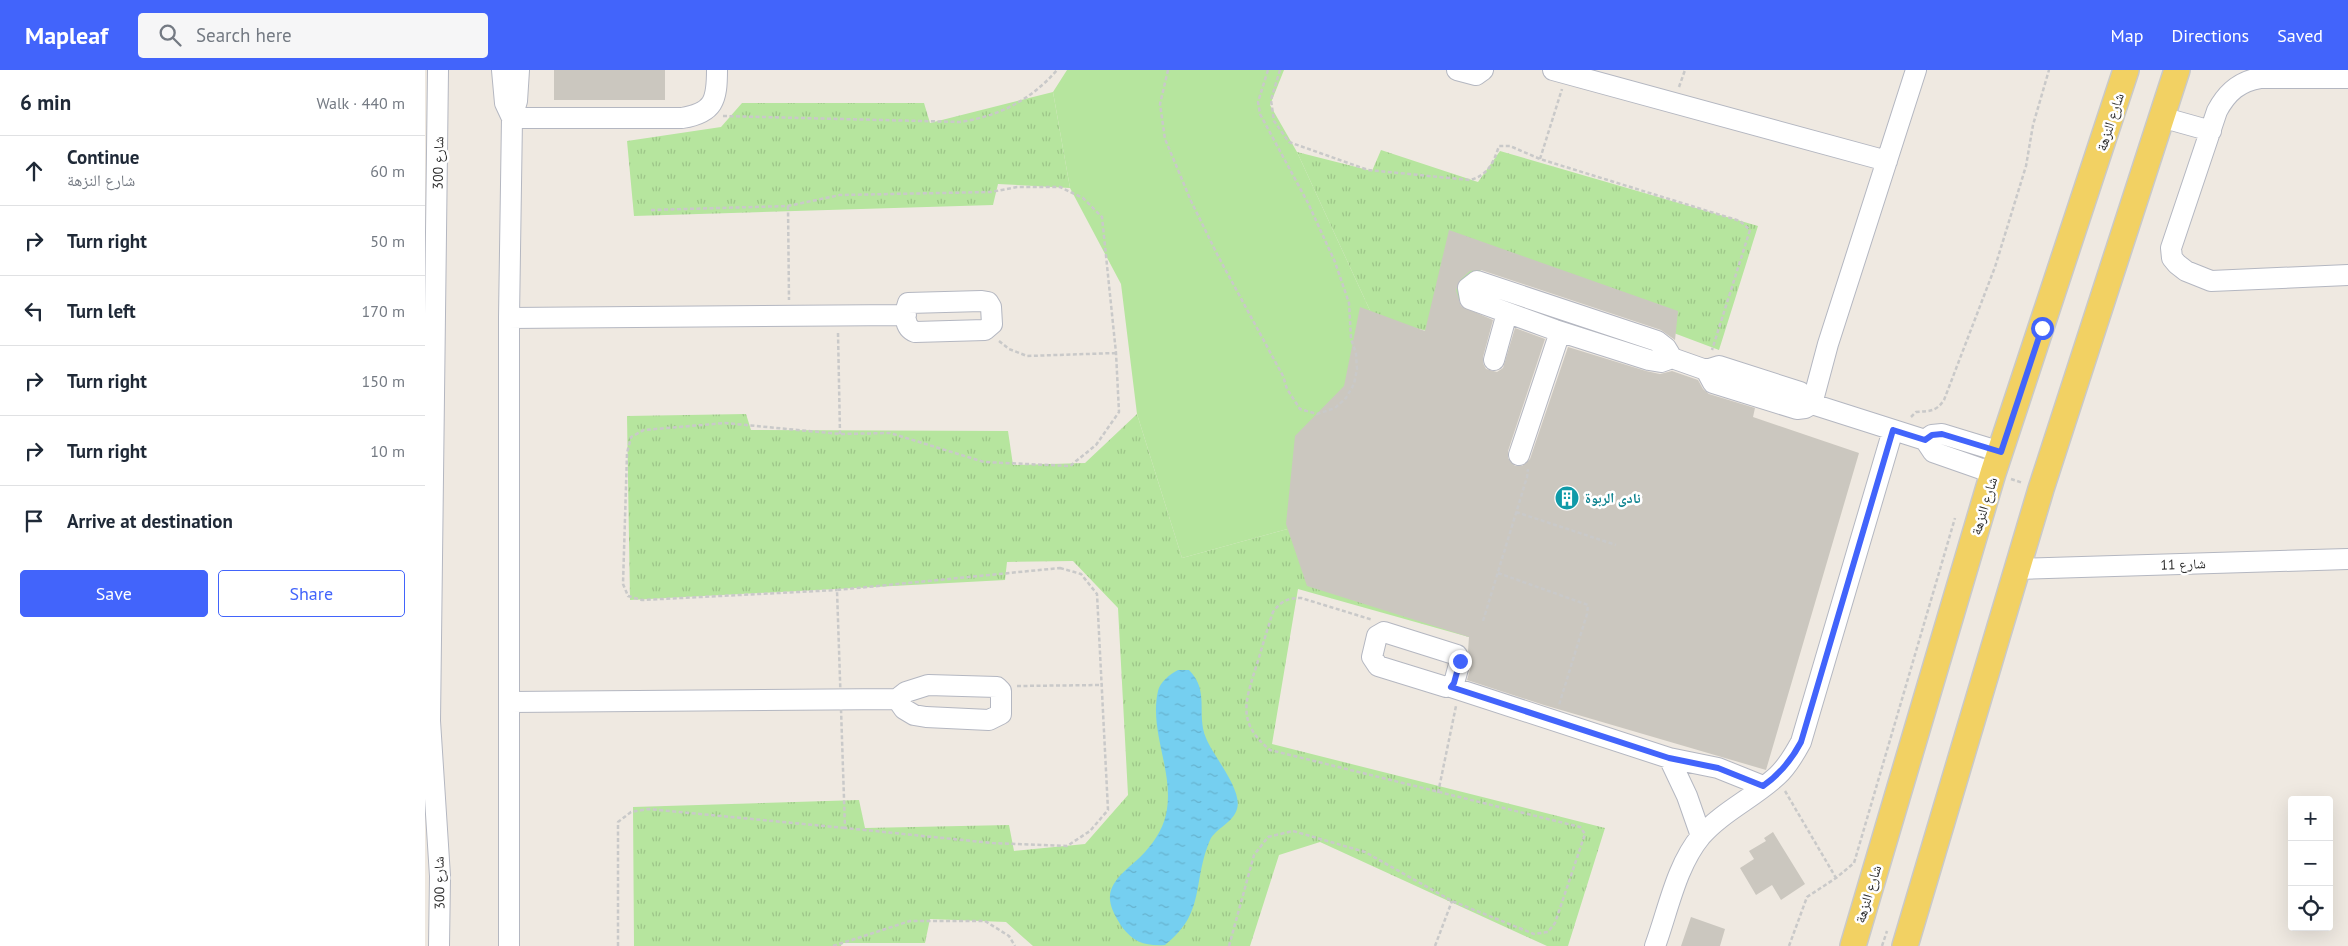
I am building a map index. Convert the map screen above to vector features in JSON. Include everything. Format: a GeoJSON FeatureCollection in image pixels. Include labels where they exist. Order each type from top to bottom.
{"type":"FeatureCollection","features":[{"type":"Feature","properties":{"kind":"main road","name":"شارع النزهة"},"geometry":{"type":"LineString","coordinates":[[1853,946],[1997,462],[2126,70]]}},
{"type":"Feature","properties":{"kind":"main road"},"geometry":{"type":"LineString","coordinates":[[1905,946],[2041,489],[2177,70]]}},
{"type":"Feature","properties":{"kind":"street","name":"شارع 300"},"geometry":{"type":"LineString","coordinates":[[438,70],[428,721],[440,876],[439,946]]}},
{"type":"Feature","properties":{"kind":"street"},"geometry":{"type":"LineString","coordinates":[[502,70],[505,103],[512,118]]}},
{"type":"Feature","properties":{"kind":"street"},"geometry":{"type":"LineString","coordinates":[[509,946],[509,318],[512,118],[517,101],[519,70]]}},
{"type":"Feature","properties":{"kind":"street"},"geometry":{"type":"LineString","coordinates":[[512,118],[682,118],[699,115],[712,104],[717,87],[717,70]]}},
{"type":"Feature","properties":{"kind":"street"},"geometry":{"type":"LineString","coordinates":[[1457,70],[1475,75],[1480,74],[1483,70]]}},
{"type":"Feature","properties":{"kind":"street"},"geometry":{"type":"LineString","coordinates":[[1812,404],[1828,344],[1916,70]]}},
{"type":"Feature","properties":{"kind":"street"},"geometry":{"type":"LineString","coordinates":[[1560,72],[1887,162]]}},
{"type":"Feature","properties":{"kind":"street"},"geometry":{"type":"LineString","coordinates":[[2348,78],[2248,80],[2229,93],[2222,102],[2211,131],[2171,248],[2172,258],[2177,264],[2186,271],[2211,281],[2348,275]]}},
{"type":"Feature","properties":{"kind":"street"},"geometry":{"type":"LineString","coordinates":[[2161,117],[2211,131]]}},
{"type":"Feature","properties":{"kind":"street"},"geometry":{"type":"LineString","coordinates":[[1672,358],[1666,348],[1657,341],[1477,281],[1468,288],[1470,299],[1558,331],[1649,360],[1661,362],[1672,358],[1706,370],[1713,383],[1797,409],[1812,404],[1925,440],[1932,435],[1942,434],[1997,462]]}},
{"type":"Feature","properties":{"kind":"street"},"geometry":{"type":"LineString","coordinates":[[983,301],[988,302],[991,307],[992,324],[990,328],[985,330],[915,332],[910,330],[907,325],[906,315],[908,303],[913,302],[983,301]]}},
{"type":"Feature","properties":{"kind":"street"},"geometry":{"type":"LineString","coordinates":[[1519,455],[1558,331],[1562,309]]}},
{"type":"Feature","properties":{"kind":"street"},"geometry":{"type":"LineString","coordinates":[[1494,360],[1507,313]]}},
{"type":"Feature","properties":{"kind":"street"},"geometry":{"type":"LineString","coordinates":[[509,318],[906,315]]}},
{"type":"Feature","properties":{"kind":"street"},"geometry":{"type":"LineString","coordinates":[[1655,946],[1681,874],[1701,836],[1731,810],[1770,781],[1791,761],[1801,742],[1899,432]]}},
{"type":"Feature","properties":{"kind":"street","name":"شارع 11"},"geometry":{"type":"LineString","coordinates":[[2018,569],[2348,559]]}},
{"type":"Feature","properties":{"kind":"street"},"geometry":{"type":"LineString","coordinates":[[1455,688],[1454,683],[1460,661],[1457,655],[1384,632],[1377,636],[1372,657],[1378,666],[1455,688],[1669,758],[1770,781]]}},
{"type":"Feature","properties":{"kind":"street"},"geometry":{"type":"LineString","coordinates":[[510,702],[897,699],[906,692],[928,685],[997,687],[1001,691],[1001,714],[989,720],[914,715],[904,709],[897,699]]}},
{"type":"Feature","properties":{"kind":"street"},"geometry":{"type":"LineString","coordinates":[[1669,758],[1687,796],[1701,836]]}},
{"type":"Feature","properties":{"kind":"path"},"geometry":{"type":"LineString","coordinates":[[699,115],[960,122],[990,116],[1016,104],[1040,87],[1057,70]]}},
{"type":"Feature","properties":{"kind":"path"},"geometry":{"type":"LineString","coordinates":[[1169,70],[1162,92],[1162,127],[1191,202],[1283,376],[1290,395],[1300,409],[1317,414],[1335,408],[1346,398],[1354,384],[1357,369],[1356,353],[1351,339],[1349,303],[1335,262],[1308,203],[1260,114],[1258,102],[1268,70]]}},
{"type":"Feature","properties":{"kind":"path"},"geometry":{"type":"LineString","coordinates":[[1280,70],[1271,100],[1274,121],[1289,142],[1368,170],[1470,180],[1489,170],[1499,146],[1510,146],[1540,160],[1740,221],[1750,230],[1706,370]]}},
{"type":"Feature","properties":{"kind":"path"},"geometry":{"type":"LineString","coordinates":[[1899,432],[1912,414],[1919,411],[1932,412],[1944,400],[1995,267],[2027,166],[2033,125],[2049,70]]}},
{"type":"Feature","properties":{"kind":"path"},"geometry":{"type":"LineString","coordinates":[[1540,160],[1560,72]]}},
{"type":"Feature","properties":{"kind":"path"},"geometry":{"type":"LineString","coordinates":[[651,210],[788,206],[839,195],[991,192],[1017,187],[1060,187],[1083,198],[1102,217],[1116,353],[1119,412],[1096,445],[1070,466],[984,462],[890,433],[840,434],[725,423],[644,430],[631,436],[627,453],[623,584],[628,596],[642,600],[837,590]]}},
{"type":"Feature","properties":{"kind":"path"},"geometry":{"type":"LineString","coordinates":[[788,206],[789,316]]}},
{"type":"Feature","properties":{"kind":"path"},"geometry":{"type":"LineString","coordinates":[[837,316],[840,434]]}},
{"type":"Feature","properties":{"kind":"path"},"geometry":{"type":"LineString","coordinates":[[990,328],[1002,343],[1018,354],[1027,356],[1116,353]]}},
{"type":"Feature","properties":{"kind":"path"},"geometry":{"type":"LineString","coordinates":[[1483,621],[1527,477],[1528,464],[1519,455]]}},
{"type":"Feature","properties":{"kind":"path"},"geometry":{"type":"LineString","coordinates":[[1997,462],[2041,489]]}},
{"type":"Feature","properties":{"kind":"path"},"geometry":{"type":"LineString","coordinates":[[1516,512],[1616,545]]}},
{"type":"Feature","properties":{"kind":"path"},"geometry":{"type":"LineString","coordinates":[[1789,946],[1807,896],[1836,878],[1853,863],[1955,518]]}},
{"type":"Feature","properties":{"kind":"path"},"geometry":{"type":"LineString","coordinates":[[1498,574],[1588,605],[1587,614],[1554,720]]}},
{"type":"Feature","properties":{"kind":"path"},"geometry":{"type":"LineString","coordinates":[[1229,946],[1254,855],[1269,837],[1293,831],[1365,852],[1452,901],[1534,934],[1548,932],[1555,922],[1585,834],[1580,828],[1270,750],[1257,737],[1248,720],[1246,701],[1273,612],[1283,601],[1301,598],[1369,617],[1384,632]]}},
{"type":"Feature","properties":{"kind":"path"},"geometry":{"type":"LineString","coordinates":[[997,687],[1103,685]]}},
{"type":"Feature","properties":{"kind":"path"},"geometry":{"type":"LineString","coordinates":[[1438,793],[1455,688]]}},
{"type":"Feature","properties":{"kind":"path"},"geometry":{"type":"LineString","coordinates":[[1770,781],[1836,878]]}},
{"type":"Feature","properties":{"kind":"path"},"geometry":{"type":"LineString","coordinates":[[618,946],[619,822],[631,812],[648,809],[845,828]]}},
{"type":"Feature","properties":{"kind":"path"},"geometry":{"type":"LineString","coordinates":[[1435,946],[1452,901]]}},
{"type":"Feature","properties":{"kind":"path"},"geometry":{"type":"LineString","coordinates":[[833,946],[910,921],[985,921],[1009,936],[1015,946]]}},
{"type":"Feature","properties":{"kind":"green space"},"geometry":{"type":"Polygon","coordinates":[[[1067,70],[1284,70],[1270,105],[1297,152],[1373,317],[1295,527],[1182,558],[1137,414],[1121,284],[1070,188],[1053,92],[1067,70]]]}},
{"type":"Feature","properties":{"kind":"green space"},"geometry":{"type":"Polygon","coordinates":[[[1053,92],[1070,188],[998,184],[993,205],[634,216],[627,141],[721,127],[742,103],[924,103],[930,123],[1053,92]]]}},
{"type":"Feature","properties":{"kind":"green space"},"geometry":{"type":"Polygon","coordinates":[[[1381,150],[1478,182],[1500,151],[1758,226],[1719,350],[1490,264],[1465,281],[1446,336],[1373,317],[1297,152],[1372,171],[1381,150]]]}},
{"type":"Feature","properties":{"kind":"green space"},"geometry":{"type":"Polygon","coordinates":[[[746,414],[751,430],[1008,431],[1013,465],[1085,463],[1137,414],[1182,558],[1295,527],[1483,641],[1298,589],[1272,744],[1605,828],[1568,946],[1547,946],[1320,842],[1279,855],[1250,946],[1033,946],[1006,922],[930,919],[925,943],[842,943],[841,946],[634,946],[633,807],[859,800],[865,828],[1009,825],[1014,851],[1085,844],[1128,795],[1118,608],[1073,561],[1007,562],[1005,580],[630,600],[627,416],[746,414]]]}},
{"type":"Feature","properties":{"kind":"water"},"geometry":{"type":"Polygon","coordinates":[[[1178,670],[1189,670],[1199,686],[1203,729],[1206,738],[1232,783],[1238,801],[1235,814],[1210,840],[1201,870],[1193,909],[1187,921],[1165,945],[1152,945],[1131,937],[1122,927],[1112,907],[1110,892],[1117,879],[1153,842],[1164,821],[1168,794],[1158,735],[1156,706],[1161,684],[1178,670]]]}},
{"type":"Feature","properties":{"kind":"building"},"geometry":{"type":"Polygon","coordinates":[[[554,70],[665,70],[665,100],[554,100],[554,70]]]}},
{"type":"Feature","properties":{"kind":"building","name":"نادى الربوة"},"geometry":{"type":"Polygon","coordinates":[[[1449,230],[1678,311],[1675,340],[1661,330],[1481,270],[1470,271],[1461,279],[1456,290],[1461,306],[1493,320],[1483,357],[1486,369],[1497,372],[1503,368],[1515,328],[1545,339],[1508,451],[1508,458],[1515,466],[1522,466],[1530,459],[1568,347],[1646,371],[1660,374],[1672,371],[1698,380],[1703,389],[1709,394],[1755,408],[1753,417],[1859,453],[1766,770],[1544,705],[1467,680],[1472,663],[1468,651],[1469,637],[1307,586],[1286,524],[1295,436],[1344,386],[1360,307],[1425,331],[1449,230]]]}},
{"type":"Feature","properties":{"kind":"building"},"geometry":{"type":"Polygon","coordinates":[[[1773,832],[1805,884],[1781,900],[1772,885],[1756,895],[1740,868],[1754,859],[1749,851],[1766,841],[1764,838],[1773,832]]]}},
{"type":"Feature","properties":{"kind":"building"},"geometry":{"type":"Polygon","coordinates":[[[1691,917],[1725,929],[1720,946],[1681,946],[1691,917]]]}},
{"type":"Feature","properties":{"kind":"place","name":"نادى الربوة"},"geometry":{"type":"Point","coordinates":[1567,498]}},
{"type":"Feature","properties":{"kind":"route"},"geometry":{"type":"LineString","coordinates":[[1460,661],[1454,683],[1451,687],[1669,758],[1718,768],[1763,786],[1777,776],[1791,761],[1801,742],[1893,430],[1925,440],[1932,435],[1942,434],[2001,452],[2042,328]]}}]}
